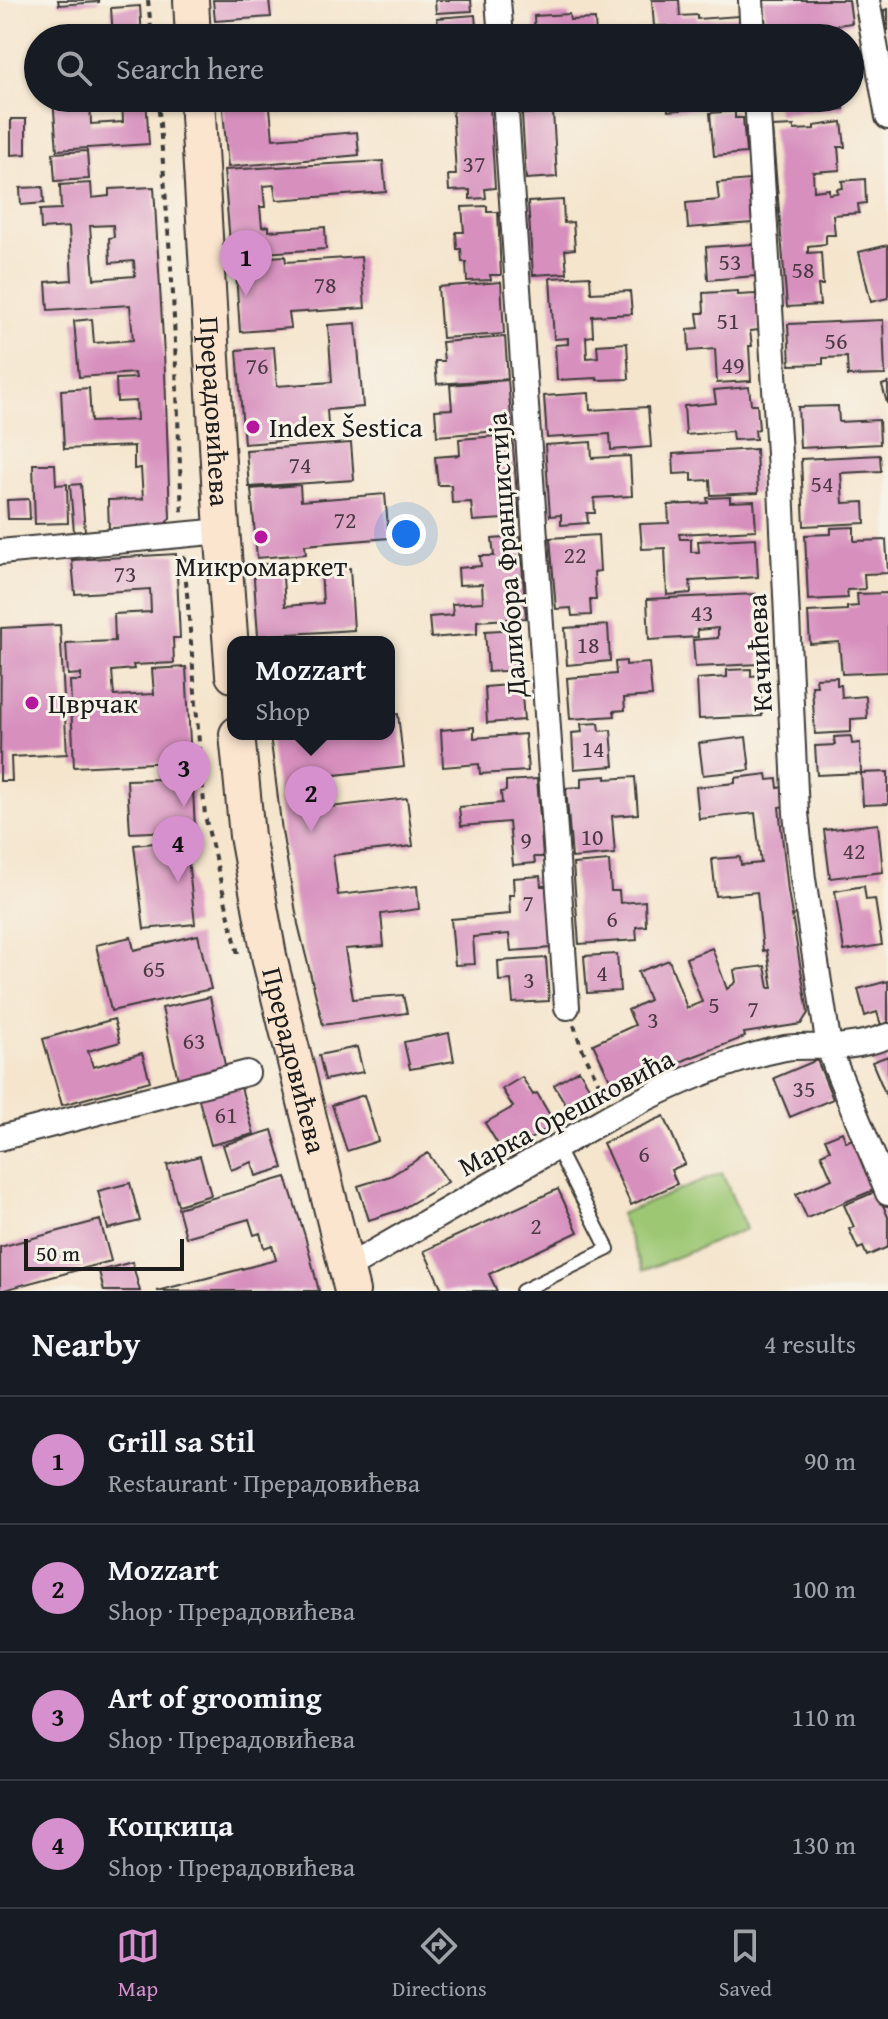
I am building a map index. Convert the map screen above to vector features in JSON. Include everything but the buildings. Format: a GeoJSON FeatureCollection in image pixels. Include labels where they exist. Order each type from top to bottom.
{"type":"FeatureCollection","features":[{"type":"Feature","properties":{"kind":"main road"},"geometry":{"type":"LineString","coordinates":[[191,0],[192,24]]}},
{"type":"Feature","properties":{"kind":"main road","name":"Прерадовићева"},"geometry":{"type":"LineString","coordinates":[[198,112],[230,636]]}},
{"type":"Feature","properties":{"kind":"main road","name":"Прерадовићева"},"geometry":{"type":"LineString","coordinates":[[238,740],[247,836],[270,961],[349,1280]]}},
{"type":"Feature","properties":{"kind":"street"},"geometry":{"type":"LineString","coordinates":[[498,0],[500,24]]}},
{"type":"Feature","properties":{"kind":"street"},"geometry":{"type":"LineString","coordinates":[[751,0],[752,24]]}},
{"type":"Feature","properties":{"kind":"street"},"geometry":{"type":"LineString","coordinates":[[867,0],[888,117]]}},
{"type":"Feature","properties":{"kind":"street","name":"Далибора Францистија"},"geometry":{"type":"LineString","coordinates":[[506,112],[567,1007]]}},
{"type":"Feature","properties":{"kind":"street","name":"Качићева"},"geometry":{"type":"LineString","coordinates":[[758,112],[781,486],[796,813],[803,879],[829,1047],[888,1193]]}},
{"type":"Feature","properties":{"kind":"street"},"geometry":{"type":"LineString","coordinates":[[0,552],[222,531]]}},
{"type":"Feature","properties":{"kind":"street","name":"Марка Орешковића"},"geometry":{"type":"LineString","coordinates":[[349,1280],[556,1147],[656,1093],[737,1061],[785,1048],[866,1043],[888,1036]]}},
{"type":"Feature","properties":{"kind":"street"},"geometry":{"type":"LineString","coordinates":[[0,1138],[247,1073]]}},
{"type":"Feature","properties":{"kind":"lane"},"geometry":{"type":"LineString","coordinates":[[522,1291],[608,1249],[556,1147]]}},
{"type":"Feature","properties":{"kind":"path"},"geometry":{"type":"LineString","coordinates":[[148,0],[151,24]]}},
{"type":"Feature","properties":{"kind":"path"},"geometry":{"type":"LineString","coordinates":[[159,112],[173,294],[182,534],[205,816],[241,964]]}},
{"type":"Feature","properties":{"kind":"path"},"geometry":{"type":"LineString","coordinates":[[567,1007],[581,1046],[614,1114]]}},
{"type":"Feature","properties":{"kind":"green space"},"geometry":{"type":"Polygon","coordinates":[[[722,1173],[746,1229],[643,1271],[620,1214],[722,1173]]]}},
{"type":"Feature","properties":{"kind":"place","name":"Grill sa Stil"},"geometry":{"type":"Point","coordinates":[246,296]}},
{"type":"Feature","properties":{"kind":"place","name":"Index Šestica"},"geometry":{"type":"Point","coordinates":[253,427]}},
{"type":"Feature","properties":{"kind":"place","name":"Микромаркет"},"geometry":{"type":"Point","coordinates":[261,537]}},
{"type":"Feature","properties":{"kind":"place","name":"Цврчак"},"geometry":{"type":"Point","coordinates":[32,703]}},
{"type":"Feature","properties":{"kind":"place","name":"Art of grooming"},"geometry":{"type":"Point","coordinates":[184,807]}},
{"type":"Feature","properties":{"kind":"place","name":"Mozzart"},"geometry":{"type":"Point","coordinates":[311,832]}},
{"type":"Feature","properties":{"kind":"place","name":"Коцкица"},"geometry":{"type":"Point","coordinates":[178,882]}}]}
